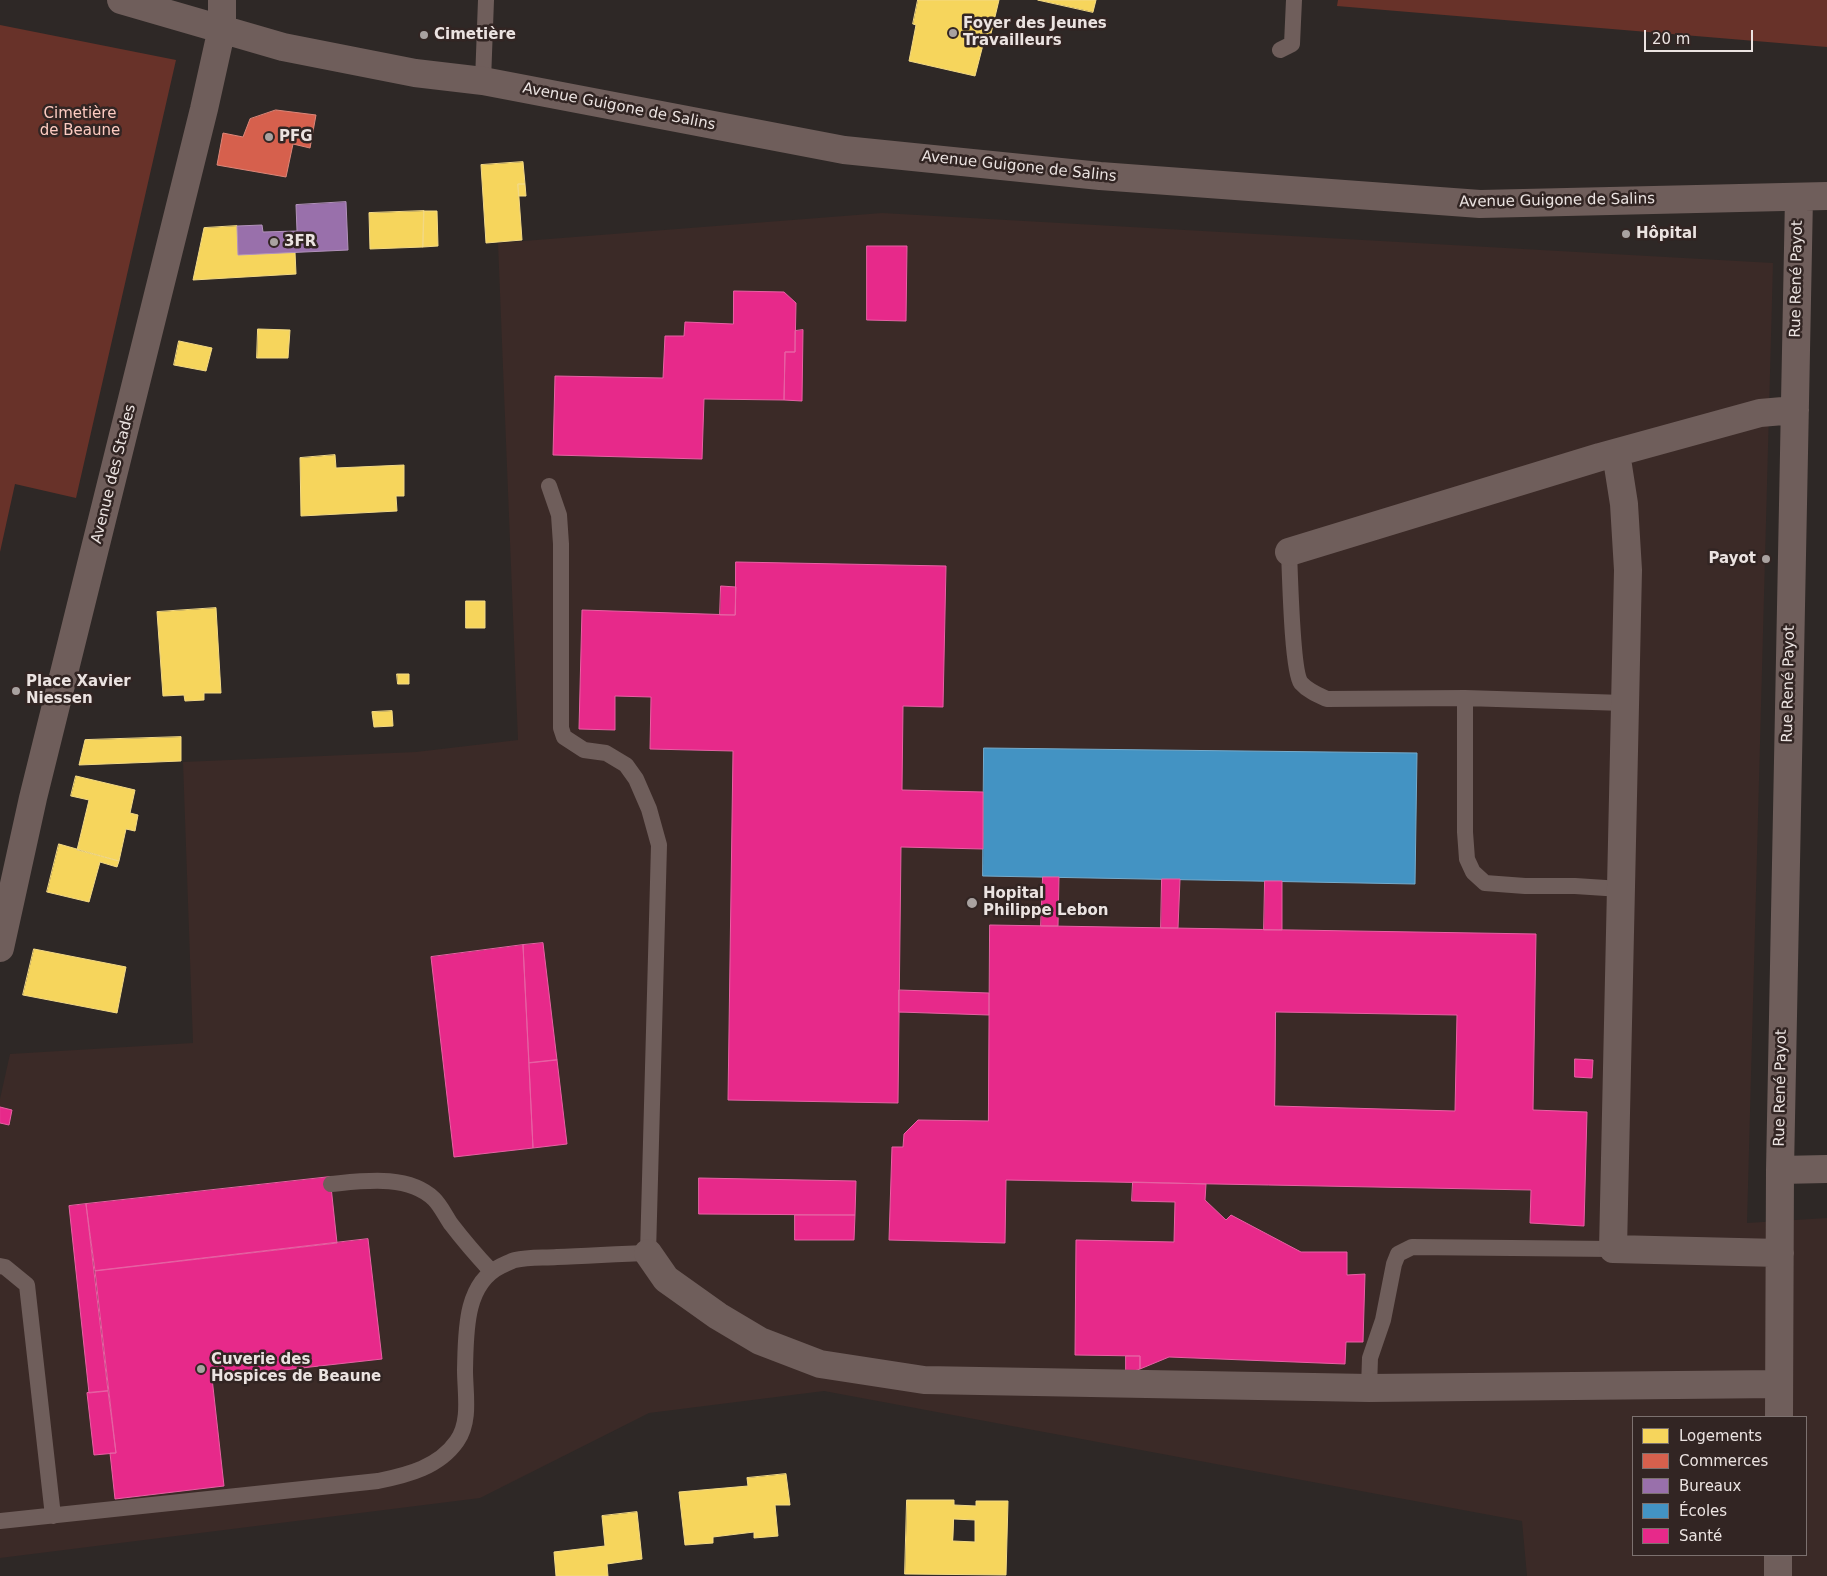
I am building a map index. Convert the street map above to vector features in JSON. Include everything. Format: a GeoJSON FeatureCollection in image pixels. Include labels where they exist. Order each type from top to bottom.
{"type":"FeatureCollection","features":[{"type":"Feature","properties":{"kind":"street","name":"Avenue Guigone de Salins"},"geometry":{"type":"LineString","coordinates":[[121,0],[283,47],[414,73],[483,80],[844,150],[1100,176],[1480,204],[1827,196]]}},
{"type":"Feature","properties":{"kind":"street","name":"Avenue des Stades"},"geometry":{"type":"LineString","coordinates":[[0,948],[33,798],[199,131],[222,28],[222,0]]}},
{"type":"Feature","properties":{"kind":"street","name":"Rue René Payot"},"geometry":{"type":"LineString","coordinates":[[1779,1416],[1780,1170],[1799,197]]}},
{"type":"Feature","properties":{"kind":"street"},"geometry":{"type":"LineString","coordinates":[[1289,552],[1616,453],[1760,413],[1795,410]]}},
{"type":"Feature","properties":{"kind":"street"},"geometry":{"type":"LineString","coordinates":[[1616,453],[1624,504],[1628,570],[1613,1249],[1780,1253]]}},
{"type":"Feature","properties":{"kind":"street"},"geometry":{"type":"LineString","coordinates":[[1780,1170],[1827,1170]]}},
{"type":"Feature","properties":{"kind":"street"},"geometry":{"type":"LineString","coordinates":[[648,1252],[666,1279],[718,1316],[760,1341],[820,1364],[924,1380],[1369,1388],[1779,1384]]}},
{"type":"Feature","properties":{"kind":"street"},"geometry":{"type":"LineString","coordinates":[[1778,1556],[1778,1576]]}},
{"type":"Feature","properties":{"kind":"lane"},"geometry":{"type":"LineString","coordinates":[[483,80],[486,0]]}},
{"type":"Feature","properties":{"kind":"lane"},"geometry":{"type":"LineString","coordinates":[[1280,50],[1292,44],[1294,0]]}},
{"type":"Feature","properties":{"kind":"lane"},"geometry":{"type":"LineString","coordinates":[[0,1521],[378,1481],[407,1475],[427,1467],[448,1451],[458,1439],[464,1424],[465,1371],[471,1305],[480,1283],[491,1271],[514,1260],[648,1252],[658,845],[649,809],[636,779],[626,765],[606,753],[584,750],[564,737],[561,728],[561,544],[558,515],[549,486]]}},
{"type":"Feature","properties":{"kind":"lane"},"geometry":{"type":"LineString","coordinates":[[1289,552],[1294,657],[1300,682],[1314,694],[1328,699],[1465,698],[1624,703]]}},
{"type":"Feature","properties":{"kind":"lane"},"geometry":{"type":"LineString","coordinates":[[1465,698],[1465,832],[1467,859],[1473,872],[1485,883],[1621,889]]}},
{"type":"Feature","properties":{"kind":"lane"},"geometry":{"type":"LineString","coordinates":[[331,1184],[373,1181],[400,1183],[418,1189],[434,1199],[462,1238],[491,1271]]}},
{"type":"Feature","properties":{"kind":"lane"},"geometry":{"type":"LineString","coordinates":[[1369,1388],[1370,1358],[1378,1336],[1394,1264],[1398,1254],[1412,1247],[1613,1249]]}},
{"type":"Feature","properties":{"kind":"lane"},"geometry":{"type":"LineString","coordinates":[[0,1266],[5,1267],[26,1285],[53,1516]]}},
{"type":"Feature","properties":{"kind":"shaded area","name":"Hopital Philippe Lebon"},"geometry":{"type":"Polygon","coordinates":[[[882,213],[1773,263],[1747,1223],[1827,1218],[1827,1576],[1527,1576],[1522,1521],[824,1391],[649,1413],[480,1498],[0,1558],[0,1099],[10,1054],[193,1043],[183,762],[416,752],[518,740],[498,243],[882,213]]]}},
{"type":"Feature","properties":{"kind":"green space"},"geometry":{"type":"Polygon","coordinates":[[[1338,0],[1827,0],[1827,47],[1337,6],[1338,0]]]}},
{"type":"Feature","properties":{"kind":"green space","name":"Cimetière de Beaune"},"geometry":{"type":"Polygon","coordinates":[[[0,25],[176,60],[76,498],[15,484],[0,552],[0,25]]]}},
{"type":"Feature","properties":{"kind":"building: Logements","name":"Foyer des Jeunes Travailleurs"},"geometry":{"type":"Polygon","coordinates":[[[918,0],[999,0],[989,42],[984,41],[975,76],[909,61],[916,25],[913,24],[918,0]]]}},
{"type":"Feature","properties":{"kind":"building: Logements","name":"Foyer des Jeunes Travailleurs"},"geometry":{"type":"Polygon","coordinates":[[[1038,0],[1096,0],[1093,12],[1038,0]]]}},
{"type":"Feature","properties":{"kind":"building: Logements"},"geometry":{"type":"Polygon","coordinates":[[[523,162],[525,184],[518,184],[522,240],[486,243],[481,165],[523,162]]]}},
{"type":"Feature","properties":{"kind":"building: Logements"},"geometry":{"type":"Polygon","coordinates":[[[518,184],[525,184],[526,196],[519,196],[518,184]]]}},
{"type":"Feature","properties":{"kind":"building: Logements"},"geometry":{"type":"Polygon","coordinates":[[[424,211],[437,211],[438,246],[423,247],[424,211]]]}},
{"type":"Feature","properties":{"kind":"building: Logements"},"geometry":{"type":"Polygon","coordinates":[[[424,211],[423,247],[370,249],[369,213],[424,211]]]}},
{"type":"Feature","properties":{"kind":"building: Logements"},"geometry":{"type":"Polygon","coordinates":[[[237,226],[238,255],[295,252],[296,274],[193,280],[204,228],[237,226]]]}},
{"type":"Feature","properties":{"kind":"building: Logements"},"geometry":{"type":"Polygon","coordinates":[[[258,329],[290,330],[288,358],[257,358],[258,329]]]}},
{"type":"Feature","properties":{"kind":"building: Logements"},"geometry":{"type":"Polygon","coordinates":[[[179,341],[212,348],[206,371],[174,365],[179,341]]]}},
{"type":"Feature","properties":{"kind":"building: Logements"},"geometry":{"type":"Polygon","coordinates":[[[335,455],[336,468],[404,465],[404,496],[396,496],[397,511],[301,516],[300,458],[335,455]]]}},
{"type":"Feature","properties":{"kind":"building: Logements"},"geometry":{"type":"Polygon","coordinates":[[[466,601],[485,601],[485,628],[466,628],[466,601]]]}},
{"type":"Feature","properties":{"kind":"building: Logements"},"geometry":{"type":"Polygon","coordinates":[[[216,608],[221,693],[204,693],[204,700],[185,701],[184,695],[163,696],[157,612],[216,608]]]}},
{"type":"Feature","properties":{"kind":"building: Logements"},"geometry":{"type":"Polygon","coordinates":[[[397,674],[409,674],[409,684],[398,684],[397,674]]]}},
{"type":"Feature","properties":{"kind":"building: Logements"},"geometry":{"type":"Polygon","coordinates":[[[392,711],[393,726],[374,727],[372,712],[392,711]]]}},
{"type":"Feature","properties":{"kind":"building: Logements"},"geometry":{"type":"Polygon","coordinates":[[[181,737],[181,761],[79,765],[85,740],[181,737]]]}},
{"type":"Feature","properties":{"kind":"building: Logements"},"geometry":{"type":"Polygon","coordinates":[[[76,776],[135,790],[130,813],[138,815],[135,831],[126,829],[119,861],[77,850],[89,800],[71,796],[76,776]]]}},
{"type":"Feature","properties":{"kind":"building: Logements"},"geometry":{"type":"Polygon","coordinates":[[[59,844],[119,861],[117,867],[100,862],[89,902],[47,892],[59,844]]]}},
{"type":"Feature","properties":{"kind":"building: Logements"},"geometry":{"type":"Polygon","coordinates":[[[34,949],[126,967],[117,1013],[23,995],[34,949]]]}},
{"type":"Feature","properties":{"kind":"building: Logements"},"geometry":{"type":"Polygon","coordinates":[[[786,1474],[790,1505],[775,1505],[778,1536],[754,1538],[754,1532],[713,1537],[713,1543],[685,1545],[679,1492],[748,1486],[747,1478],[786,1474]]]}},
{"type":"Feature","properties":{"kind":"building: Logements"},"geometry":{"type":"Polygon","coordinates":[[[907,1500],[954,1500],[954,1505],[976,1506],[976,1501],[1008,1501],[1006,1575],[905,1574],[907,1500]],[[954,1519],[953,1541],[975,1542],[975,1520],[954,1519]]]}},
{"type":"Feature","properties":{"kind":"building: Logements"},"geometry":{"type":"Polygon","coordinates":[[[637,1512],[642,1559],[607,1564],[608,1576],[556,1576],[554,1552],[605,1546],[602,1516],[637,1512]]]}},
{"type":"Feature","properties":{"kind":"building: Commerces"},"geometry":{"type":"Polygon","coordinates":[[[276,110],[316,115],[310,148],[293,144],[286,177],[217,165],[223,133],[243,137],[250,119],[276,110]]]}},
{"type":"Feature","properties":{"kind":"building: Bureaux"},"geometry":{"type":"Polygon","coordinates":[[[346,202],[348,250],[238,255],[237,226],[262,225],[263,232],[297,231],[296,205],[346,202]]]}},
{"type":"Feature","properties":{"kind":"building: Écoles"},"geometry":{"type":"Polygon","coordinates":[[[984,748],[1417,753],[1415,884],[983,876],[984,748]]]}},
{"type":"Feature","properties":{"kind":"building: Santé"},"geometry":{"type":"Polygon","coordinates":[[[867,246],[907,246],[906,321],[867,320],[867,246]]]}},
{"type":"Feature","properties":{"kind":"building: Santé"},"geometry":{"type":"Polygon","coordinates":[[[734,291],[784,292],[796,303],[795,352],[785,352],[784,400],[704,399],[702,459],[553,455],[555,376],[663,378],[665,336],[684,336],[685,322],[733,324],[734,291]]]}},
{"type":"Feature","properties":{"kind":"building: Santé"},"geometry":{"type":"Polygon","coordinates":[[[803,330],[802,401],[784,400],[785,352],[795,352],[795,331],[803,330]]]}},
{"type":"Feature","properties":{"kind":"building: Santé"},"geometry":{"type":"Polygon","coordinates":[[[736,562],[946,566],[943,707],[903,706],[902,790],[983,792],[983,849],[901,847],[898,1103],[728,1100],[733,751],[650,749],[651,697],[615,696],[615,730],[579,729],[582,610],[735,615],[736,562]]]}},
{"type":"Feature","properties":{"kind":"building: Santé"},"geometry":{"type":"Polygon","coordinates":[[[721,586],[736,587],[735,615],[720,615],[721,586]]]}},
{"type":"Feature","properties":{"kind":"building: Santé"},"geometry":{"type":"Polygon","coordinates":[[[1043,877],[1059,877],[1058,926],[1041,926],[1043,877]]]}},
{"type":"Feature","properties":{"kind":"building: Santé"},"geometry":{"type":"Polygon","coordinates":[[[1162,879],[1180,879],[1178,928],[1161,928],[1162,879]]]}},
{"type":"Feature","properties":{"kind":"building: Santé"},"geometry":{"type":"Polygon","coordinates":[[[1265,881],[1282,881],[1282,930],[1264,930],[1265,881]]]}},
{"type":"Feature","properties":{"kind":"building: Santé"},"geometry":{"type":"Polygon","coordinates":[[[990,925],[1536,934],[1533,1110],[1587,1112],[1584,1226],[1530,1223],[1531,1190],[1006,1180],[1005,1243],[889,1240],[892,1147],[903,1147],[904,1134],[918,1120],[988,1121],[990,925]],[[1276,1012],[1275,1106],[1455,1111],[1457,1015],[1276,1012]]]}},
{"type":"Feature","properties":{"kind":"building: Santé"},"geometry":{"type":"Polygon","coordinates":[[[543,943],[557,1060],[529,1063],[523,945],[543,943]]]}},
{"type":"Feature","properties":{"kind":"building: Santé"},"geometry":{"type":"Polygon","coordinates":[[[523,945],[533,1148],[454,1157],[431,957],[523,945]]]}},
{"type":"Feature","properties":{"kind":"building: Santé"},"geometry":{"type":"Polygon","coordinates":[[[899,990],[989,993],[989,1015],[899,1012],[899,990]]]}},
{"type":"Feature","properties":{"kind":"building: Santé"},"geometry":{"type":"Polygon","coordinates":[[[1575,1059],[1593,1060],[1592,1078],[1575,1077],[1575,1059]]]}},
{"type":"Feature","properties":{"kind":"building: Santé"},"geometry":{"type":"Polygon","coordinates":[[[557,1060],[567,1144],[533,1148],[529,1063],[557,1060]]]}},
{"type":"Feature","properties":{"kind":"building: Santé"},"geometry":{"type":"Polygon","coordinates":[[[0,1107],[12,1110],[9,1125],[0,1123],[0,1107]]]}},
{"type":"Feature","properties":{"kind":"building: Santé"},"geometry":{"type":"Polygon","coordinates":[[[330,1177],[337,1243],[95,1271],[86,1204],[330,1177]]]}},
{"type":"Feature","properties":{"kind":"building: Santé"},"geometry":{"type":"Polygon","coordinates":[[[699,1178],[856,1181],[855,1215],[699,1214],[699,1178]]]}},
{"type":"Feature","properties":{"kind":"building: Santé"},"geometry":{"type":"Polygon","coordinates":[[[1133,1182],[1206,1184],[1205,1200],[1226,1220],[1231,1215],[1301,1252],[1347,1252],[1347,1275],[1365,1274],[1363,1342],[1346,1342],[1345,1364],[1169,1357],[1140,1369],[1140,1356],[1075,1355],[1076,1240],[1174,1242],[1175,1202],[1132,1201],[1133,1182]]]}},
{"type":"Feature","properties":{"kind":"building: Santé"},"geometry":{"type":"Polygon","coordinates":[[[86,1204],[108,1391],[89,1393],[69,1206],[86,1204]]]}},
{"type":"Feature","properties":{"kind":"building: Santé"},"geometry":{"type":"Polygon","coordinates":[[[795,1215],[855,1215],[854,1240],[795,1240],[795,1215]]]}},
{"type":"Feature","properties":{"kind":"building: Santé","name":"Cuverie des Hospices de Beaune"},"geometry":{"type":"Polygon","coordinates":[[[368,1239],[382,1359],[212,1378],[224,1486],[115,1499],[110,1453],[116,1453],[95,1271],[368,1239]]]}},
{"type":"Feature","properties":{"kind":"building: Santé"},"geometry":{"type":"Polygon","coordinates":[[[1126,1356],[1140,1356],[1140,1369],[1126,1374],[1126,1356]]]}},
{"type":"Feature","properties":{"kind":"building: Santé"},"geometry":{"type":"Polygon","coordinates":[[[108,1391],[116,1453],[94,1455],[87,1393],[108,1391]]]}},
{"type":"Feature","properties":{"kind":"place","name":"Foyer des Jeunes Travailleurs"},"geometry":{"type":"Point","coordinates":[953,33]}},
{"type":"Feature","properties":{"kind":"place","name":"Cimetière"},"geometry":{"type":"Point","coordinates":[424,35]}},
{"type":"Feature","properties":{"kind":"place","name":"PFG"},"geometry":{"type":"Point","coordinates":[269,137]}},
{"type":"Feature","properties":{"kind":"place","name":"Hôpital"},"geometry":{"type":"Point","coordinates":[1626,234]}},
{"type":"Feature","properties":{"kind":"place","name":"3FR"},"geometry":{"type":"Point","coordinates":[274,242]}},
{"type":"Feature","properties":{"kind":"place","name":"Payot"},"geometry":{"type":"Point","coordinates":[1766,559]}},
{"type":"Feature","properties":{"kind":"place","name":"Place Xavier Niessen"},"geometry":{"type":"Point","coordinates":[16,691]}},
{"type":"Feature","properties":{"kind":"place","name":"Hopital Philippe Lebon"},"geometry":{"type":"Point","coordinates":[972,903]}},
{"type":"Feature","properties":{"kind":"place","name":"Cuverie des Hospices de Beaune"},"geometry":{"type":"Point","coordinates":[201,1369]}}]}
